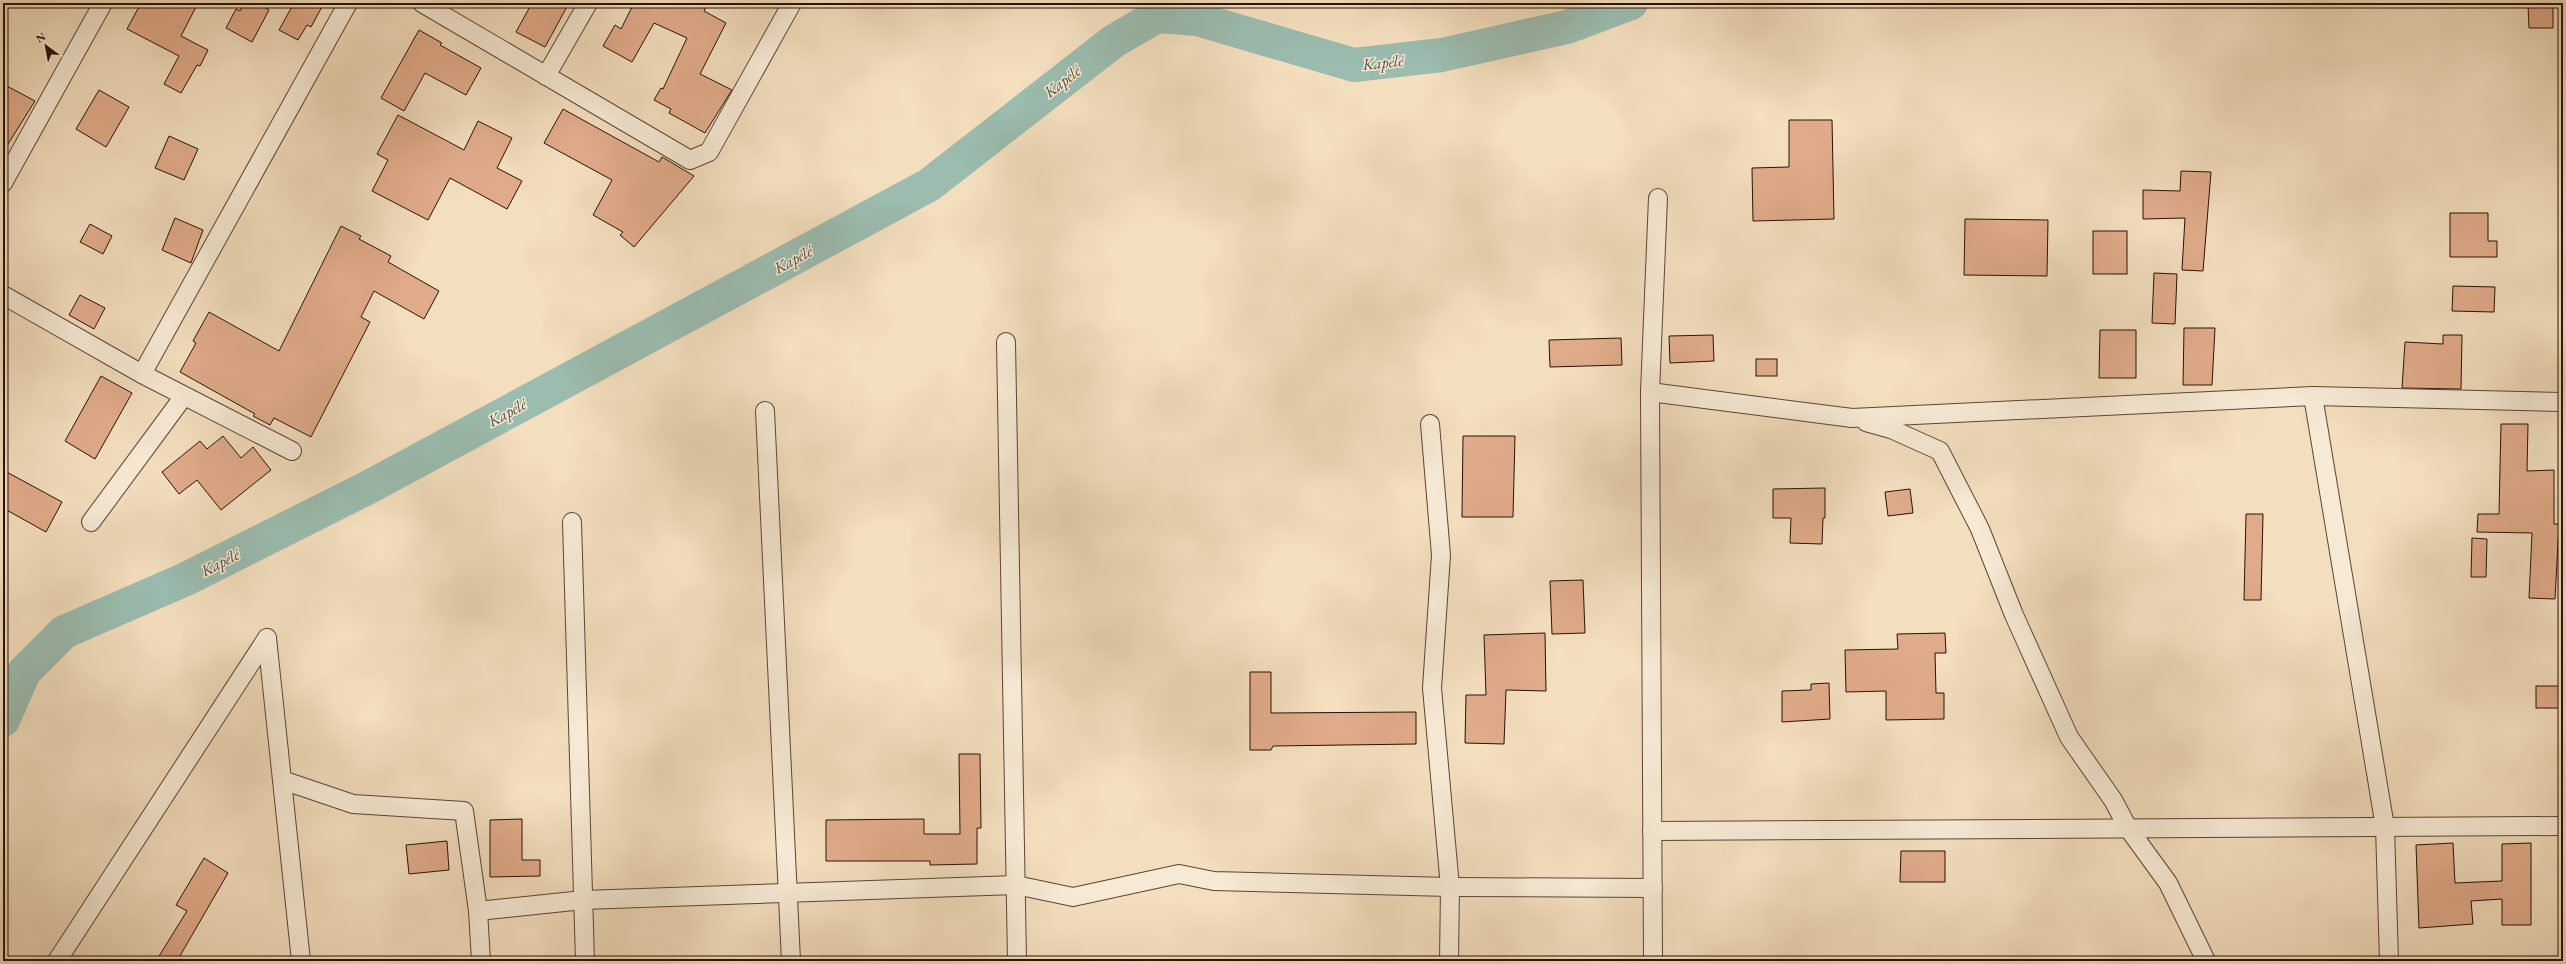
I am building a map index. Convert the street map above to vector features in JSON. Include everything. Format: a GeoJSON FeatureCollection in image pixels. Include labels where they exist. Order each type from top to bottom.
{"type":"FeatureCollection","features":[{"type":"Feature","properties":{"kind":"street"},"geometry":{"type":"LineString","coordinates":[[3,183],[103,3]]}},
{"type":"Feature","properties":{"kind":"street"},"geometry":{"type":"LineString","coordinates":[[142,374],[348,3]]}},
{"type":"Feature","properties":{"kind":"street"},"geometry":{"type":"LineString","coordinates":[[422,3],[690,160],[709,152],[792,3]]}},
{"type":"Feature","properties":{"kind":"street"},"geometry":{"type":"LineString","coordinates":[[546,76],[588,3]]}},
{"type":"Feature","properties":{"kind":"street"},"geometry":{"type":"LineString","coordinates":[[1653,961],[1650,392],[1658,198]]}},
{"type":"Feature","properties":{"kind":"street"},"geometry":{"type":"LineString","coordinates":[[3,295],[142,374],[292,451]]}},
{"type":"Feature","properties":{"kind":"street"},"geometry":{"type":"LineString","coordinates":[[1006,342],[1017,961]]}},
{"type":"Feature","properties":{"kind":"street"},"geometry":{"type":"LineString","coordinates":[[1650,392],[1852,418],[1891,429],[1940,451],[1980,529],[2014,615],[2068,737],[2113,800],[2128,828],[2168,883],[2206,961]]}},
{"type":"Feature","properties":{"kind":"street"},"geometry":{"type":"LineString","coordinates":[[91,522],[184,396]]}},
{"type":"Feature","properties":{"kind":"street"},"geometry":{"type":"LineString","coordinates":[[1852,418],[2313,396],[2563,402]]}},
{"type":"Feature","properties":{"kind":"street"},"geometry":{"type":"LineString","coordinates":[[2313,396],[2385,827],[2389,961]]}},
{"type":"Feature","properties":{"kind":"street"},"geometry":{"type":"LineString","coordinates":[[765,411],[789,892],[791,961]]}},
{"type":"Feature","properties":{"kind":"street"},"geometry":{"type":"LineString","coordinates":[[1430,424],[1441,556],[1432,688],[1450,887],[1449,961]]}},
{"type":"Feature","properties":{"kind":"street"},"geometry":{"type":"LineString","coordinates":[[572,522],[585,961]]}},
{"type":"Feature","properties":{"kind":"street"},"geometry":{"type":"LineString","coordinates":[[57,961],[268,638],[300,961]]}},
{"type":"Feature","properties":{"kind":"street"},"geometry":{"type":"LineString","coordinates":[[282,780],[352,804],[464,811],[478,911],[481,961]]}},
{"type":"Feature","properties":{"kind":"street"},"geometry":{"type":"LineString","coordinates":[[1652,831],[2563,826]]}},
{"type":"Feature","properties":{"kind":"street"},"geometry":{"type":"LineString","coordinates":[[478,911],[583,900],[1016,885],[1073,897],[1179,874],[1214,881],[1450,887],[1653,888]]}},
{"type":"Feature","properties":{"kind":"building"},"geometry":{"type":"Polygon","coordinates":[[[141,3],[198,3],[181,36],[208,50],[200,66],[197,65],[181,93],[164,84],[179,56],[127,29],[141,3]]]}},
{"type":"Feature","properties":{"kind":"building"},"geometry":{"type":"Polygon","coordinates":[[[244,3],[257,3],[269,10],[252,42],[226,28],[236,9],[240,11],[244,3]]]}},
{"type":"Feature","properties":{"kind":"building"},"geometry":{"type":"Polygon","coordinates":[[[294,3],[324,3],[311,27],[307,25],[298,40],[279,30],[294,3]]]}},
{"type":"Feature","properties":{"kind":"building"},"geometry":{"type":"Polygon","coordinates":[[[532,3],[569,3],[545,47],[516,32],[532,3]]]}},
{"type":"Feature","properties":{"kind":"building"},"geometry":{"type":"Polygon","coordinates":[[[634,3],[708,3],[704,11],[726,23],[700,74],[732,90],[705,133],[669,113],[671,109],[654,100],[661,88],[663,89],[687,38],[654,23],[632,62],[603,46],[615,25],[621,29],[634,3]]]}},
{"type":"Feature","properties":{"kind":"building"},"geometry":{"type":"Polygon","coordinates":[[[2528,4],[2553,4],[2553,28],[2529,28],[2528,4]]]}},
{"type":"Feature","properties":{"kind":"building"},"geometry":{"type":"Polygon","coordinates":[[[419,30],[442,43],[440,45],[481,68],[466,95],[425,73],[404,111],[381,98],[419,30]]]}},
{"type":"Feature","properties":{"kind":"building"},"geometry":{"type":"Polygon","coordinates":[[[3,84],[35,101],[3,152],[3,84]]]}},
{"type":"Feature","properties":{"kind":"building"},"geometry":{"type":"Polygon","coordinates":[[[99,90],[129,107],[106,147],[76,129],[99,90]]]}},
{"type":"Feature","properties":{"kind":"building"},"geometry":{"type":"Polygon","coordinates":[[[563,109],[659,162],[662,157],[694,176],[634,247],[620,235],[623,232],[593,215],[612,180],[544,143],[563,109]]]}},
{"type":"Feature","properties":{"kind":"building"},"geometry":{"type":"Polygon","coordinates":[[[398,115],[464,150],[478,121],[512,138],[497,168],[522,181],[507,209],[450,178],[428,220],[372,191],[388,160],[377,154],[398,115]]]}},
{"type":"Feature","properties":{"kind":"building"},"geometry":{"type":"Polygon","coordinates":[[[1789,120],[1832,120],[1834,219],[1753,221],[1752,168],[1789,167],[1789,120]]]}},
{"type":"Feature","properties":{"kind":"building"},"geometry":{"type":"Polygon","coordinates":[[[169,136],[198,149],[184,180],[155,168],[169,136]]]}},
{"type":"Feature","properties":{"kind":"building"},"geometry":{"type":"Polygon","coordinates":[[[2181,171],[2211,172],[2203,271],[2182,270],[2185,218],[2143,219],[2143,190],[2180,191],[2181,171]]]}},
{"type":"Feature","properties":{"kind":"building"},"geometry":{"type":"Polygon","coordinates":[[[2450,213],[2488,213],[2488,241],[2497,241],[2497,257],[2450,257],[2450,213]]]}},
{"type":"Feature","properties":{"kind":"building"},"geometry":{"type":"Polygon","coordinates":[[[175,218],[203,230],[191,263],[162,250],[175,218]]]}},
{"type":"Feature","properties":{"kind":"building"},"geometry":{"type":"Polygon","coordinates":[[[1965,219],[2048,220],[2047,276],[1964,275],[1965,219]]]}},
{"type":"Feature","properties":{"kind":"building"},"geometry":{"type":"Polygon","coordinates":[[[90,224],[112,236],[103,254],[80,242],[90,224]]]}},
{"type":"Feature","properties":{"kind":"building"},"geometry":{"type":"Polygon","coordinates":[[[341,226],[361,236],[359,239],[391,256],[388,262],[439,291],[424,319],[374,291],[361,317],[370,322],[311,437],[274,418],[270,425],[253,416],[255,414],[180,372],[196,343],[193,341],[209,312],[279,351],[341,226]]]}},
{"type":"Feature","properties":{"kind":"building"},"geometry":{"type":"Polygon","coordinates":[[[2093,231],[2127,231],[2127,274],[2093,274],[2093,231]]]}},
{"type":"Feature","properties":{"kind":"building"},"geometry":{"type":"Polygon","coordinates":[[[2154,273],[2177,274],[2175,324],[2152,323],[2154,273]]]}},
{"type":"Feature","properties":{"kind":"building"},"geometry":{"type":"Polygon","coordinates":[[[2453,286],[2495,287],[2494,312],[2452,311],[2453,286]]]}},
{"type":"Feature","properties":{"kind":"building"},"geometry":{"type":"Polygon","coordinates":[[[80,295],[105,308],[94,329],[69,315],[80,295]]]}},
{"type":"Feature","properties":{"kind":"building"},"geometry":{"type":"Polygon","coordinates":[[[2184,328],[2215,328],[2212,385],[2183,385],[2184,328]]]}},
{"type":"Feature","properties":{"kind":"building"},"geometry":{"type":"Polygon","coordinates":[[[2100,330],[2136,330],[2136,378],[2099,378],[2100,330]]]}},
{"type":"Feature","properties":{"kind":"building"},"geometry":{"type":"Polygon","coordinates":[[[1713,335],[1714,361],[1670,363],[1669,336],[1713,335]]]}},
{"type":"Feature","properties":{"kind":"building"},"geometry":{"type":"Polygon","coordinates":[[[2443,335],[2462,335],[2461,389],[2402,388],[2405,342],[2443,344],[2443,335]]]}},
{"type":"Feature","properties":{"kind":"building"},"geometry":{"type":"Polygon","coordinates":[[[1621,338],[1622,365],[1550,367],[1549,340],[1621,338]]]}},
{"type":"Feature","properties":{"kind":"building"},"geometry":{"type":"Polygon","coordinates":[[[1756,359],[1777,359],[1777,376],[1756,376],[1756,359]]]}},
{"type":"Feature","properties":{"kind":"building"},"geometry":{"type":"Polygon","coordinates":[[[101,376],[132,393],[95,459],[65,441],[101,376]]]}},
{"type":"Feature","properties":{"kind":"building"},"geometry":{"type":"Polygon","coordinates":[[[2501,424],[2528,424],[2527,471],[2554,470],[2554,524],[2559,524],[2555,599],[2529,598],[2532,533],[2477,532],[2478,514],[2499,514],[2501,424]]]}},
{"type":"Feature","properties":{"kind":"building"},"geometry":{"type":"Polygon","coordinates":[[[223,436],[241,458],[253,447],[271,470],[221,510],[197,480],[179,494],[162,472],[200,441],[207,449],[223,436]]]}},
{"type":"Feature","properties":{"kind":"building"},"geometry":{"type":"Polygon","coordinates":[[[1463,436],[1515,436],[1513,517],[1462,517],[1463,436]]]}},
{"type":"Feature","properties":{"kind":"building"},"geometry":{"type":"Polygon","coordinates":[[[3,470],[62,502],[46,532],[3,508],[3,470]]]}},
{"type":"Feature","properties":{"kind":"building"},"geometry":{"type":"Polygon","coordinates":[[[1825,488],[1825,518],[1823,518],[1822,544],[1790,543],[1791,518],[1773,518],[1773,489],[1825,488]]]}},
{"type":"Feature","properties":{"kind":"building"},"geometry":{"type":"Polygon","coordinates":[[[1910,489],[1913,513],[1888,516],[1885,492],[1910,489]]]}},
{"type":"Feature","properties":{"kind":"building"},"geometry":{"type":"Polygon","coordinates":[[[2246,514],[2263,514],[2261,600],[2244,600],[2246,514]]]}},
{"type":"Feature","properties":{"kind":"building"},"geometry":{"type":"Polygon","coordinates":[[[2472,538],[2487,539],[2486,577],[2471,577],[2472,538]]]}},
{"type":"Feature","properties":{"kind":"building"},"geometry":{"type":"Polygon","coordinates":[[[1583,580],[1585,633],[1552,634],[1550,581],[1583,580]]]}},
{"type":"Feature","properties":{"kind":"building"},"geometry":{"type":"Polygon","coordinates":[[[1545,633],[1546,691],[1506,690],[1504,744],[1465,743],[1466,695],[1486,695],[1484,635],[1545,633]]]}},
{"type":"Feature","properties":{"kind":"building"},"geometry":{"type":"Polygon","coordinates":[[[1945,633],[1946,653],[1935,653],[1936,693],[1944,693],[1944,719],[1886,720],[1886,691],[1846,692],[1845,650],[1898,649],[1897,634],[1945,633]]]}},
{"type":"Feature","properties":{"kind":"building"},"geometry":{"type":"Polygon","coordinates":[[[1250,672],[1271,672],[1271,713],[1416,712],[1416,744],[1273,746],[1271,750],[1250,750],[1250,672]]]}},
{"type":"Feature","properties":{"kind":"building"},"geometry":{"type":"Polygon","coordinates":[[[1829,683],[1830,719],[1782,722],[1782,691],[1811,690],[1811,684],[1829,683]]]}},
{"type":"Feature","properties":{"kind":"building"},"geometry":{"type":"Polygon","coordinates":[[[2536,686],[2563,686],[2563,708],[2536,708],[2536,686]]]}},
{"type":"Feature","properties":{"kind":"building"},"geometry":{"type":"Polygon","coordinates":[[[959,754],[980,754],[981,828],[977,828],[977,864],[930,865],[930,861],[826,861],[826,820],[924,819],[924,834],[960,834],[959,754]]]}},
{"type":"Feature","properties":{"kind":"building"},"geometry":{"type":"Polygon","coordinates":[[[522,819],[522,860],[540,860],[540,876],[490,877],[490,820],[522,819]]]}},
{"type":"Feature","properties":{"kind":"building"},"geometry":{"type":"Polygon","coordinates":[[[447,841],[449,870],[409,874],[406,845],[447,841]]]}},
{"type":"Feature","properties":{"kind":"building"},"geometry":{"type":"Polygon","coordinates":[[[2453,843],[2455,883],[2502,881],[2502,844],[2531,843],[2531,925],[2502,925],[2502,899],[2471,901],[2473,924],[2419,928],[2416,845],[2453,843]]]}},
{"type":"Feature","properties":{"kind":"building"},"geometry":{"type":"Polygon","coordinates":[[[1901,851],[1945,851],[1945,882],[1900,882],[1901,851]]]}},
{"type":"Feature","properties":{"kind":"building"},"geometry":{"type":"Polygon","coordinates":[[[204,858],[228,873],[177,961],[156,961],[187,911],[176,905],[204,858]]]}},
{"type":"Feature","properties":{"kind":"waterway","name":"Kapélé"},"geometry":{"type":"LineString","coordinates":[[3,720],[24,672],[64,632],[186,579],[369,487],[929,185],[1114,41],[1157,16],[1197,19],[1354,65],[1442,55],[1567,27],[1631,3]]}}]}
